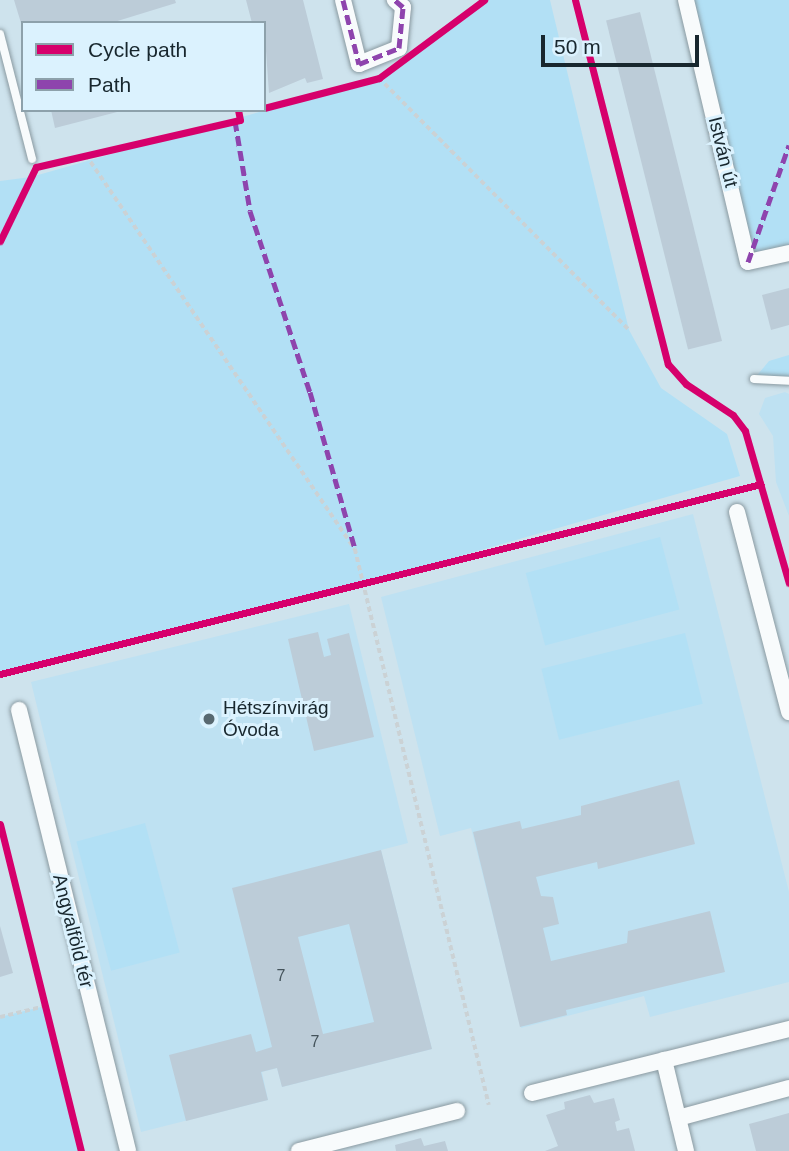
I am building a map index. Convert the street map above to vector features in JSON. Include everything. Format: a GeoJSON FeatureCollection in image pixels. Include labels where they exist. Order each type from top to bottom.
{"type":"FeatureCollection","features":[{"type":"Feature","properties":{"kind":"street"},"geometry":{"type":"LineString","coordinates":[[343,0],[359,64],[399,48],[403,7],[395,0]]}},
{"type":"Feature","properties":{"kind":"street","name":"István út"},"geometry":{"type":"LineString","coordinates":[[686,0],[748,262],[789,253]]}},
{"type":"Feature","properties":{"kind":"street"},"geometry":{"type":"LineString","coordinates":[[737,512],[789,712]]}},
{"type":"Feature","properties":{"kind":"street","name":"Angyalföld tér"},"geometry":{"type":"LineString","coordinates":[[19,710],[128,1151]]}},
{"type":"Feature","properties":{"kind":"street"},"geometry":{"type":"LineString","coordinates":[[532,1093],[789,1029]]}},
{"type":"Feature","properties":{"kind":"street"},"geometry":{"type":"LineString","coordinates":[[664,1060],[686,1151]]}},
{"type":"Feature","properties":{"kind":"street"},"geometry":{"type":"LineString","coordinates":[[678,1118],[789,1088]]}},
{"type":"Feature","properties":{"kind":"street"},"geometry":{"type":"LineString","coordinates":[[299,1151],[351,1145],[457,1111]]}},
{"type":"Feature","properties":{"kind":"lane"},"geometry":{"type":"LineString","coordinates":[[0,34],[32,159]]}},
{"type":"Feature","properties":{"kind":"lane"},"geometry":{"type":"LineString","coordinates":[[754,379],[789,381]]}},
{"type":"Feature","properties":{"kind":"path"},"geometry":{"type":"LineString","coordinates":[[366,81],[379,78],[389,70]]}},
{"type":"Feature","properties":{"kind":"path"},"geometry":{"type":"LineString","coordinates":[[379,78],[629,330]]}},
{"type":"Feature","properties":{"kind":"path"},"geometry":{"type":"LineString","coordinates":[[73,158],[99,152]]}},
{"type":"Feature","properties":{"kind":"path"},"geometry":{"type":"LineString","coordinates":[[86,155],[355,549],[489,1105]]}},
{"type":"Feature","properties":{"kind":"path"},"geometry":{"type":"LineString","coordinates":[[348,587],[375,580]]}},
{"type":"Feature","properties":{"kind":"path"},"geometry":{"type":"LineString","coordinates":[[42,993],[48,1019]]}},
{"type":"Feature","properties":{"kind":"path"},"geometry":{"type":"LineString","coordinates":[[0,1017],[45,1006]]}},
{"type":"Feature","properties":{"kind":"shaded area"},"geometry":{"type":"Polygon","coordinates":[[[484,0],[550,0],[629,330],[661,388],[727,434],[740,476],[362,584],[0,674],[0,181],[31,177],[379,78],[484,0]]]}},
{"type":"Feature","properties":{"kind":"shaded area"},"geometry":{"type":"Polygon","coordinates":[[[685,0],[789,0],[789,253],[748,262],[685,0]]]}},
{"type":"Feature","properties":{"kind":"shaded area"},"geometry":{"type":"Polygon","coordinates":[[[789,355],[789,381],[754,379],[769,361],[789,355]]]}},
{"type":"Feature","properties":{"kind":"shaded area"},"geometry":{"type":"Polygon","coordinates":[[[785,392],[789,394],[789,516],[776,482],[773,436],[759,414],[765,398],[785,392]]]}},
{"type":"Feature","properties":{"kind":"shaded area"},"geometry":{"type":"Polygon","coordinates":[[[693,514],[789,892],[789,982],[650,1017],[644,996],[521,1028],[471,828],[440,836],[381,597],[693,514]]]}},
{"type":"Feature","properties":{"kind":"shaded area"},"geometry":{"type":"Polygon","coordinates":[[[660,537],[679,609],[545,645],[526,573],[660,537]]]}},
{"type":"Feature","properties":{"kind":"shaded area"},"geometry":{"type":"Polygon","coordinates":[[[349,604],[408,843],[381,850],[432,1049],[282,1087],[277,1068],[262,1072],[268,1100],[141,1132],[31,682],[349,604]]]}},
{"type":"Feature","properties":{"kind":"shaded area"},"geometry":{"type":"Polygon","coordinates":[[[685,633],[703,704],[559,740],[541,669],[685,633]]]}},
{"type":"Feature","properties":{"kind":"shaded area"},"geometry":{"type":"Polygon","coordinates":[[[145,823],[180,952],[111,971],[76,841],[145,823]]]}},
{"type":"Feature","properties":{"kind":"shaded area"},"geometry":{"type":"Polygon","coordinates":[[[45,1006],[81,1151],[0,1151],[0,1017],[45,1006]]]}},
{"type":"Feature","properties":{"kind":"building"},"geometry":{"type":"Polygon","coordinates":[[[14,0],[175,0],[176,3],[118,21],[21,23],[14,0]]]}},
{"type":"Feature","properties":{"kind":"building"},"geometry":{"type":"Polygon","coordinates":[[[246,0],[303,0],[323,79],[307,83],[305,78],[269,93],[266,21],[251,21],[246,0]]]}},
{"type":"Feature","properties":{"kind":"building"},"geometry":{"type":"Polygon","coordinates":[[[640,12],[722,341],[688,349],[606,20],[640,12]]]}},
{"type":"Feature","properties":{"kind":"building"},"geometry":{"type":"Polygon","coordinates":[[[51,112],[117,112],[55,128],[51,112]]]}},
{"type":"Feature","properties":{"kind":"building"},"geometry":{"type":"Polygon","coordinates":[[[789,288],[789,325],[771,330],[762,295],[789,288]]]}},
{"type":"Feature","properties":{"kind":"building","name":"Hétszínvirág Óvoda"},"geometry":{"type":"Polygon","coordinates":[[[318,632],[324,657],[331,655],[327,639],[349,633],[374,737],[314,751],[288,639],[318,632]]]}},
{"type":"Feature","properties":{"kind":"building"},"geometry":{"type":"Polygon","coordinates":[[[679,780],[695,844],[598,869],[597,862],[536,877],[541,896],[553,897],[559,924],[543,928],[551,961],[627,943],[628,931],[710,911],[725,972],[566,1010],[567,1015],[520,1027],[473,832],[520,821],[522,829],[581,815],[581,806],[679,780]]]}},
{"type":"Feature","properties":{"kind":"building"},"geometry":{"type":"Polygon","coordinates":[[[381,850],[432,1049],[282,1087],[277,1068],[261,1072],[268,1100],[186,1121],[169,1055],[251,1034],[256,1052],[272,1047],[232,888],[381,850]],[[349,924],[298,937],[323,1034],[374,1022],[349,924]]]}},
{"type":"Feature","properties":{"kind":"building"},"geometry":{"type":"Polygon","coordinates":[[[0,926],[13,973],[0,977],[0,926]]]}},
{"type":"Feature","properties":{"kind":"building"},"geometry":{"type":"Polygon","coordinates":[[[590,1095],[594,1103],[614,1098],[620,1120],[615,1122],[617,1131],[629,1128],[635,1151],[545,1151],[558,1146],[546,1115],[565,1109],[564,1102],[590,1095]]]}},
{"type":"Feature","properties":{"kind":"building"},"geometry":{"type":"Polygon","coordinates":[[[789,1113],[789,1151],[756,1151],[749,1124],[789,1113]]]}},
{"type":"Feature","properties":{"kind":"building"},"geometry":{"type":"Polygon","coordinates":[[[421,1138],[424,1146],[445,1141],[448,1151],[396,1151],[395,1145],[421,1138]]]}},
{"type":"Feature","properties":{"kind":"marked path"},"geometry":{"type":"LineString","coordinates":[[343,0],[359,64],[399,48],[403,7],[395,0]]}},
{"type":"Feature","properties":{"kind":"marked path"},"geometry":{"type":"LineString","coordinates":[[235,121],[250,211],[310,392],[355,549]]}},
{"type":"Feature","properties":{"kind":"marked path"},"geometry":{"type":"LineString","coordinates":[[748,262],[789,145]]}},
{"type":"Feature","properties":{"kind":"cycle path"},"geometry":{"type":"LineString","coordinates":[[266,107],[379,78],[484,0]]}},
{"type":"Feature","properties":{"kind":"cycle path"},"geometry":{"type":"LineString","coordinates":[[575,0],[668,364],[686,384],[733,415],[745,431],[789,583]]}},
{"type":"Feature","properties":{"kind":"cycle path"},"geometry":{"type":"LineString","coordinates":[[0,241],[36,167],[240,120],[238,112]]}},
{"type":"Feature","properties":{"kind":"cycle path"},"geometry":{"type":"LineString","coordinates":[[0,674],[761,484]]}},
{"type":"Feature","properties":{"kind":"cycle path"},"geometry":{"type":"LineString","coordinates":[[0,824],[81,1151]]}},
{"type":"Feature","properties":{"kind":"place","name":"Hétszínvirág Óvoda"},"geometry":{"type":"Point","coordinates":[209,719]}}]}
